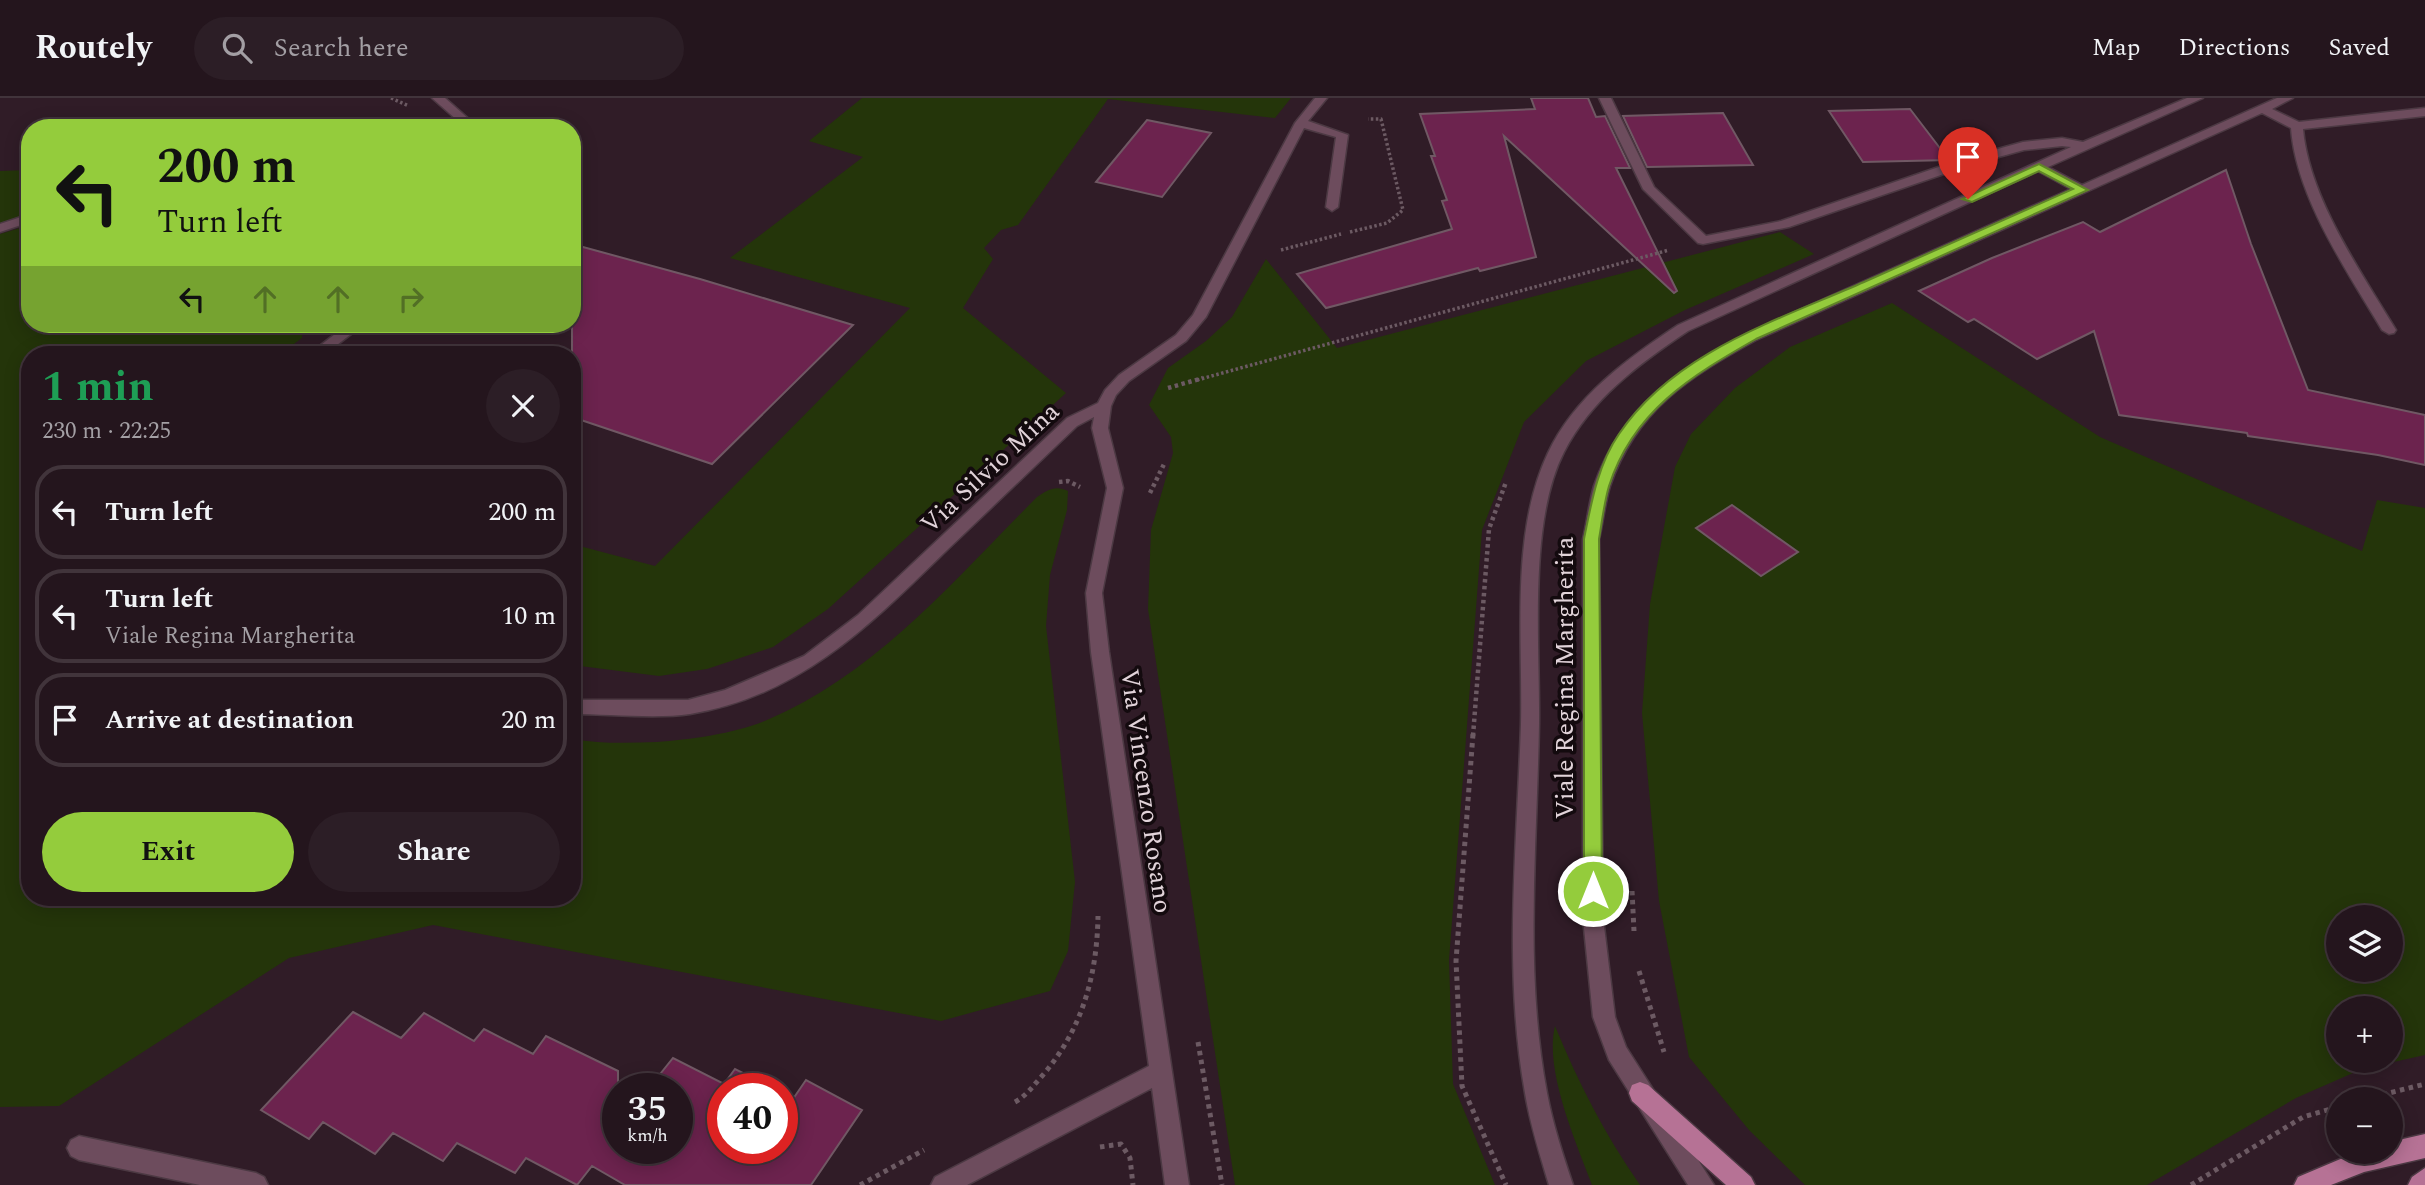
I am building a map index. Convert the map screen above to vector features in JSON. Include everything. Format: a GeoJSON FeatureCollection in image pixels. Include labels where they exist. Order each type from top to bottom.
{"type":"FeatureCollection","features":[{"type":"Feature","properties":{"kind":"main road"},"geometry":{"type":"LineString","coordinates":[[1640,1093],[1743,1185]]}},
{"type":"Feature","properties":{"kind":"main road"},"geometry":{"type":"LineString","coordinates":[[2306,1185],[2332,1171],[2385,1154],[2425,1146]]}},
{"type":"Feature","properties":{"kind":"main road"},"geometry":{"type":"LineString","coordinates":[[2420,1185],[2425,1180]]}},
{"type":"Feature","properties":{"kind":"street"},"geometry":{"type":"LineString","coordinates":[[438,98],[462,119]]}},
{"type":"Feature","properties":{"kind":"street","name":"Via Silvio Mina"},"geometry":{"type":"LineString","coordinates":[[581,707],[688,707],[729,697],[810,661],[864,620],[1072,422],[1104,406],[1110,393],[1124,378],[1181,338],[1199,317],[1301,122],[1321,98]]}},
{"type":"Feature","properties":{"kind":"street"},"geometry":{"type":"LineString","coordinates":[[1605,98],[1649,189],[1703,240],[1784,224],[1969,161],[2024,146],[2062,142],[2084,146]]}},
{"type":"Feature","properties":{"kind":"street","name":"Viale Regina Margherita"},"geometry":{"type":"LineString","coordinates":[[1561,1185],[1534,1085],[1527,1026],[1523,904],[1530,724],[1531,584],[1539,512],[1554,456],[1589,403],[1629,363],[1683,328],[2084,146],[2197,98]]}},
{"type":"Feature","properties":{"kind":"street","name":"Viale Regina Margherita"},"geometry":{"type":"LineString","coordinates":[[1702,1185],[1616,1053],[1604,1017],[1593,918],[1591,539],[1602,487],[1624,436],[1666,389],[1699,365],[1751,337],[2287,98]]}},
{"type":"Feature","properties":{"kind":"street"},"geometry":{"type":"LineString","coordinates":[[2262,109],[2297,126],[2425,112]]}},
{"type":"Feature","properties":{"kind":"street"},"geometry":{"type":"LineString","coordinates":[[1301,122],[1342,135],[1332,207]]}},
{"type":"Feature","properties":{"kind":"street"},"geometry":{"type":"LineString","coordinates":[[2297,126],[2295,137],[2313,191],[2389,330]]}},
{"type":"Feature","properties":{"kind":"street"},"geometry":{"type":"LineString","coordinates":[[2039,167],[2082,190]]}},
{"type":"Feature","properties":{"kind":"street"},"geometry":{"type":"LineString","coordinates":[[0,228],[21,221]]}},
{"type":"Feature","properties":{"kind":"street","name":"Via Vincenzo Rosano"},"geometry":{"type":"LineString","coordinates":[[1104,406],[1100,428],[1115,488],[1094,593],[1100,653],[1177,1185]]}},
{"type":"Feature","properties":{"kind":"street"},"geometry":{"type":"LineString","coordinates":[[943,1185],[1159,1072]]}},
{"type":"Feature","properties":{"kind":"street"},"geometry":{"type":"LineString","coordinates":[[79,1148],[256,1185]]}},
{"type":"Feature","properties":{"kind":"path"},"geometry":{"type":"LineString","coordinates":[[1104,406],[1703,240]]}},
{"type":"Feature","properties":{"kind":"path"},"geometry":{"type":"LineString","coordinates":[[1148,496],[1165,462]]}},
{"type":"Feature","properties":{"kind":"path"},"geometry":{"type":"LineString","coordinates":[[1048,484],[1068,481],[1085,490]]}},
{"type":"Feature","properties":{"kind":"path"},"geometry":{"type":"LineString","coordinates":[[1632,879],[1635,933]]}},
{"type":"Feature","properties":{"kind":"path"},"geometry":{"type":"LineString","coordinates":[[1012,1103],[1024,1097],[1068,1042],[1092,980],[1099,935],[1098,911]]}},
{"type":"Feature","properties":{"kind":"path"},"geometry":{"type":"LineString","coordinates":[[1636,960],[1660,1043],[1666,1055]]}},
{"type":"Feature","properties":{"kind":"path"},"geometry":{"type":"LineString","coordinates":[[1196,1031],[1222,1185]]}},
{"type":"Feature","properties":{"kind":"path"},"geometry":{"type":"LineString","coordinates":[[2403,1089],[2425,1083]]}},
{"type":"Feature","properties":{"kind":"path"},"geometry":{"type":"LineString","coordinates":[[2191,1185],[2303,1117],[2326,1110]]}},
{"type":"Feature","properties":{"kind":"path"},"geometry":{"type":"LineString","coordinates":[[1097,1148],[1121,1144],[1130,1158],[1133,1185]]}},
{"type":"Feature","properties":{"kind":"path"},"geometry":{"type":"LineString","coordinates":[[860,1185],[928,1148]]}},
{"type":"Feature","properties":{"kind":"green space"},"geometry":{"type":"Polygon","coordinates":[[[862,98],[1291,98],[1275,118],[1108,99],[1018,225],[1001,230],[984,248],[993,259],[963,308],[1066,393],[828,609],[773,647],[707,669],[659,676],[581,666],[581,546],[655,566],[910,308],[730,258],[863,157],[809,141],[862,98]]]}},
{"type":"Feature","properties":{"kind":"green space"},"geometry":{"type":"Polygon","coordinates":[[[21,170],[21,217],[0,225],[0,171],[21,170]]]}},
{"type":"Feature","properties":{"kind":"green space"},"geometry":{"type":"Polygon","coordinates":[[[21,228],[21,333],[302,333],[302,338],[291,346],[21,346],[21,906],[581,906],[581,740],[625,743],[698,738],[755,725],[807,701],[879,651],[944,591],[1037,497],[1048,490],[1059,488],[1068,491],[1067,510],[1050,575],[1046,626],[1075,882],[1068,951],[1050,991],[941,1021],[433,925],[289,958],[59,1106],[0,1107],[0,234],[21,228]]]}},
{"type":"Feature","properties":{"kind":"green space"},"geometry":{"type":"Polygon","coordinates":[[[1780,232],[1814,254],[1685,310],[1586,361],[1524,422],[1482,530],[1449,960],[1453,1084],[1495,1185],[1235,1185],[1148,609],[1151,530],[1173,453],[1171,437],[1149,405],[1168,368],[1206,341],[1232,317],[1266,259],[1337,348],[1780,232]]]}},
{"type":"Feature","properties":{"kind":"green space"},"geometry":{"type":"Polygon","coordinates":[[[1892,303],[2100,437],[2362,551],[2377,500],[2425,508],[2425,1055],[2403,1060],[2403,996],[2326,996],[2326,1073],[2353,1073],[2296,1098],[2147,1185],[1805,1185],[1749,1130],[1689,1057],[1659,901],[1642,713],[1650,604],[1675,467],[1691,434],[1735,388],[1790,347],[1892,303]]]}},
{"type":"Feature","properties":{"kind":"green space"},"geometry":{"type":"Polygon","coordinates":[[[1555,1026],[1593,1108],[1640,1185],[1592,1185],[1563,1106],[1554,1063],[1555,1026]]]}},
{"type":"Feature","properties":{"kind":"building"},"geometry":{"type":"Polygon","coordinates":[[[1531,98],[1588,98],[1596,117],[1605,116],[1630,168],[1616,168],[1677,291],[1674,293],[1504,136],[1536,257],[1480,271],[1478,268],[1326,308],[1297,274],[1452,229],[1442,201],[1447,200],[1431,156],[1435,156],[1420,114],[1535,109],[1531,98]]]}},
{"type":"Feature","properties":{"kind":"building"},"geometry":{"type":"Polygon","coordinates":[[[1910,109],[1949,160],[1863,162],[1829,111],[1910,109]]]}},
{"type":"Feature","properties":{"kind":"building"},"geometry":{"type":"Polygon","coordinates":[[[1723,113],[1753,165],[1647,167],[1623,116],[1723,113]]]}},
{"type":"Feature","properties":{"kind":"building"},"geometry":{"type":"Polygon","coordinates":[[[1147,120],[1211,133],[1162,197],[1096,182],[1147,120]]]}},
{"type":"Feature","properties":{"kind":"building"},"geometry":{"type":"Polygon","coordinates":[[[2226,170],[2251,244],[2308,390],[2425,415],[2425,465],[2378,455],[2248,436],[2247,433],[2119,415],[2094,331],[2037,359],[1974,319],[1968,322],[1919,291],[1992,258],[2083,222],[2100,232],[2226,170]]]}},
{"type":"Feature","properties":{"kind":"building"},"geometry":{"type":"Polygon","coordinates":[[[581,246],[853,325],[712,464],[581,420],[581,346],[572,346],[572,333],[581,333],[581,246]]]}},
{"type":"Feature","properties":{"kind":"building"},"geometry":{"type":"Polygon","coordinates":[[[1732,505],[1798,552],[1761,576],[1696,528],[1732,505]]]}},
{"type":"Feature","properties":{"kind":"building"},"geometry":{"type":"Polygon","coordinates":[[[353,1012],[401,1038],[424,1013],[474,1041],[484,1029],[533,1054],[546,1036],[618,1071],[602,1073],[602,1164],[693,1164],[693,1073],[661,1073],[673,1058],[707,1075],[707,1164],[798,1164],[798,1092],[806,1080],[862,1110],[811,1185],[625,1185],[592,1166],[577,1185],[526,1158],[515,1173],[457,1143],[443,1161],[393,1133],[375,1154],[323,1122],[309,1139],[261,1110],[353,1012]]]}},
{"type":"Feature","properties":{"kind":"route"},"geometry":{"type":"LineString","coordinates":[[1593,891],[1591,539],[1602,487],[1624,436],[1666,389],[1699,365],[1751,337],[2082,190],[2039,167],[1968,199]]}}]}
